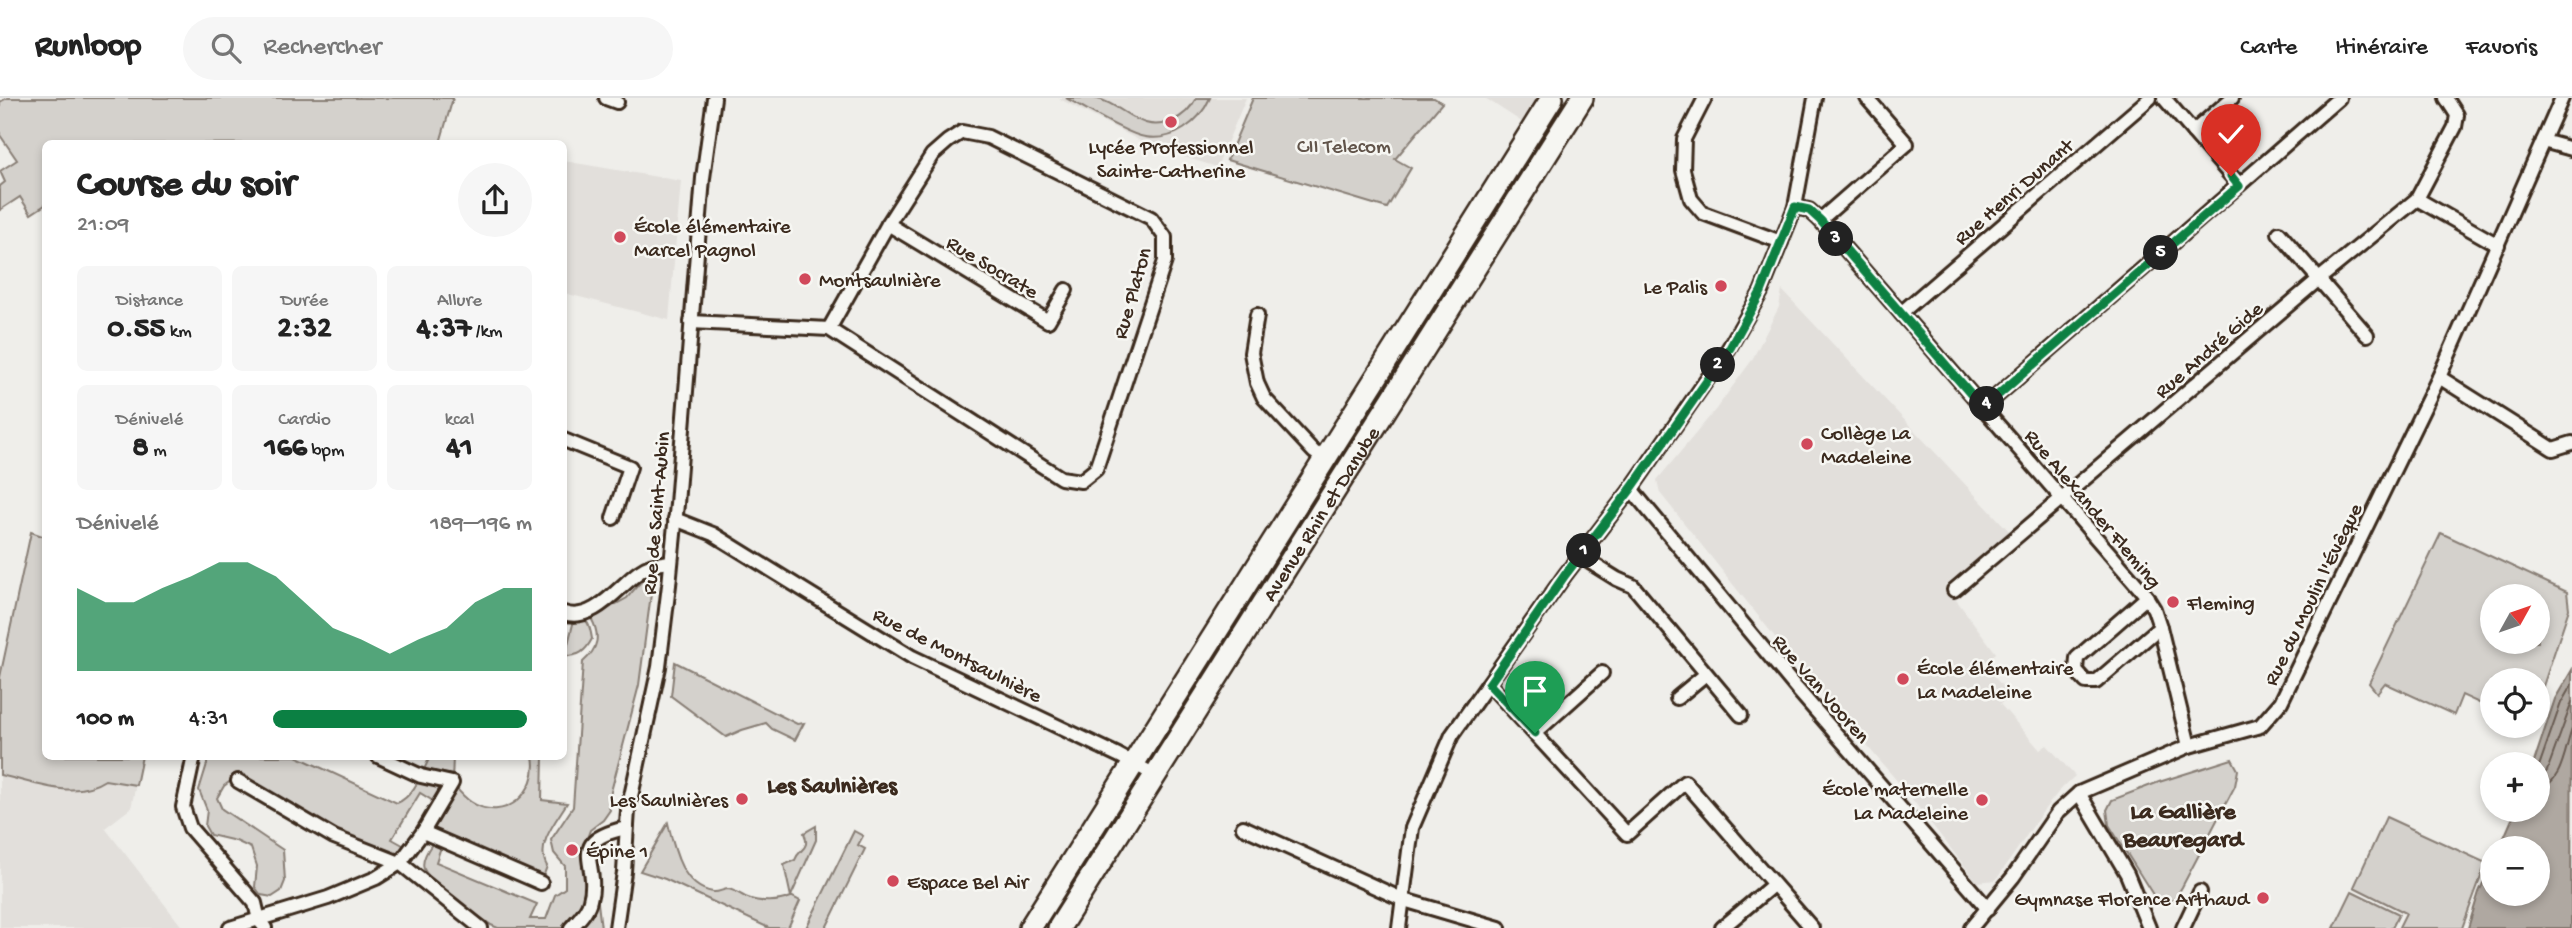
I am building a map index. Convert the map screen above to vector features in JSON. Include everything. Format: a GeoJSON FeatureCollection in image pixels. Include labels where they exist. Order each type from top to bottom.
{"type":"FeatureCollection","features":[{"type":"Feature","properties":{"kind":"main road","name":"Avenue Rhin et Danube"},"geometry":{"type":"LineString","coordinates":[[1030,928],[1552,98]]}},
{"type":"Feature","properties":{"kind":"main road","name":"Avenue Rhin et Danube"},"geometry":{"type":"LineString","coordinates":[[1059,928],[1582,98]]}},
{"type":"Feature","properties":{"kind":"street","name":"Rue de Saint-Aubin"},"geometry":{"type":"LineString","coordinates":[[616,928],[624,872],[626,828],[659,667],[675,519],[703,178],[714,98]]}},
{"type":"Feature","properties":{"kind":"street"},"geometry":{"type":"LineString","coordinates":[[1706,98],[1684,139],[1682,170],[1691,199],[1703,213],[1781,242]]}},
{"type":"Feature","properties":{"kind":"street"},"geometry":{"type":"LineString","coordinates":[[1399,928],[1412,828],[1452,735],[1730,348],[1761,292],[1795,207],[1815,98]]}},
{"type":"Feature","properties":{"kind":"street"},"geometry":{"type":"LineString","coordinates":[[1820,220],[1907,144],[1867,98]]}},
{"type":"Feature","properties":{"kind":"street","name":"Rue Henri Dunant"},"geometry":{"type":"LineString","coordinates":[[1901,313],[2150,98]]}},
{"type":"Feature","properties":{"kind":"street"},"geometry":{"type":"LineString","coordinates":[[2164,98],[2239,186]]}},
{"type":"Feature","properties":{"kind":"street"},"geometry":{"type":"LineString","coordinates":[[2193,132],[2232,98]]}},
{"type":"Feature","properties":{"kind":"street"},"geometry":{"type":"LineString","coordinates":[[1983,408],[2339,98]]}},
{"type":"Feature","properties":{"kind":"street"},"geometry":{"type":"LineString","coordinates":[[2446,98],[2457,116],[2455,127],[2417,199],[2498,245]]}},
{"type":"Feature","properties":{"kind":"street","name":"Rue du Moulin l'Évêque"},"geometry":{"type":"LineString","coordinates":[[1971,928],[1988,909],[2058,812],[2080,793],[2189,746],[2260,726],[2281,702],[2439,377],[2562,98]]}},
{"type":"Feature","properties":{"kind":"street","name":"Rue Platon"},"geometry":{"type":"LineString","coordinates":[[691,322],[829,329],[1061,478],[1081,481],[1096,469],[1165,261],[1165,237],[1151,218],[988,137],[962,132],[932,155],[888,224],[829,329]]}},
{"type":"Feature","properties":{"kind":"street"},"geometry":{"type":"LineString","coordinates":[[2543,141],[2572,149]]}},
{"type":"Feature","properties":{"kind":"street","name":"Rue André Gide"},"geometry":{"type":"LineString","coordinates":[[1954,590],[2319,279],[2417,199]]}},
{"type":"Feature","properties":{"kind":"street","name":"Rue Alexander Fleming"},"geometry":{"type":"LineString","coordinates":[[1795,207],[1809,210],[1820,220],[2147,597],[2160,627],[2189,746]]}},
{"type":"Feature","properties":{"kind":"street","name":"Rue Socrate"},"geometry":{"type":"LineString","coordinates":[[888,224],[1048,321],[1066,290]]}},
{"type":"Feature","properties":{"kind":"street"},"geometry":{"type":"LineString","coordinates":[[2279,233],[2367,335]]}},
{"type":"Feature","properties":{"kind":"street"},"geometry":{"type":"LineString","coordinates":[[1257,315],[1251,353],[1257,383],[1264,398],[1314,452],[1325,459]]}},
{"type":"Feature","properties":{"kind":"street"},"geometry":{"type":"LineString","coordinates":[[2439,377],[2553,449],[2572,443]]}},
{"type":"Feature","properties":{"kind":"street"},"geometry":{"type":"LineString","coordinates":[[567,441],[630,467],[613,518]]}},
{"type":"Feature","properties":{"kind":"street","name":"Rue Van Vooren"},"geometry":{"type":"LineString","coordinates":[[1631,489],[1797,690],[1988,909]]}},
{"type":"Feature","properties":{"kind":"street","name":"Rue de Montsaulnière"},"geometry":{"type":"LineString","coordinates":[[675,519],[713,534],[912,657],[1155,775]]}},
{"type":"Feature","properties":{"kind":"street"},"geometry":{"type":"LineString","coordinates":[[1580,556],[1633,586],[1741,715]]}},
{"type":"Feature","properties":{"kind":"street"},"geometry":{"type":"LineString","coordinates":[[567,614],[575,616],[593,609],[651,565],[670,562]]}},
{"type":"Feature","properties":{"kind":"street"},"geometry":{"type":"LineString","coordinates":[[2147,597],[2077,658],[2076,671],[2087,682],[2096,682],[2160,627]]}},
{"type":"Feature","properties":{"kind":"street"},"geometry":{"type":"LineString","coordinates":[[1535,733],[1602,673]]}},
{"type":"Feature","properties":{"kind":"street"},"geometry":{"type":"LineString","coordinates":[[1677,698],[1706,674]]}},
{"type":"Feature","properties":{"kind":"street"},"geometry":{"type":"LineString","coordinates":[[1489,684],[1627,834],[1685,782],[1812,928]]}},
{"type":"Feature","properties":{"kind":"street"},"geometry":{"type":"LineString","coordinates":[[193,760],[183,807],[190,828],[255,903],[262,924]]}},
{"type":"Feature","properties":{"kind":"street"},"geometry":{"type":"LineString","coordinates":[[230,928],[262,924],[376,878],[400,863],[452,783],[421,776],[387,760]]}},
{"type":"Feature","properties":{"kind":"street"},"geometry":{"type":"LineString","coordinates":[[238,781],[334,837],[400,863],[481,928]]}},
{"type":"Feature","properties":{"kind":"street"},"geometry":{"type":"LineString","coordinates":[[2080,793],[2127,874],[2149,928]]}},
{"type":"Feature","properties":{"kind":"street"},"geometry":{"type":"LineString","coordinates":[[1243,827],[1404,900],[1499,928]]}},
{"type":"Feature","properties":{"kind":"street"},"geometry":{"type":"LineString","coordinates":[[571,928],[590,904],[593,884],[587,856],[594,842],[605,833],[626,828]]}},
{"type":"Feature","properties":{"kind":"street"},"geometry":{"type":"LineString","coordinates":[[422,832],[541,883]]}},
{"type":"Feature","properties":{"kind":"street"},"geometry":{"type":"LineString","coordinates":[[1723,928],[1773,885]]}},
{"type":"Feature","properties":{"kind":"street"},"geometry":{"type":"LineString","coordinates":[[2183,928],[2200,892]]}},
{"type":"Feature","properties":{"kind":"shaded area","name":"Lycée Professionnel Sainte-Catherine"},"geometry":{"type":"Polygon","coordinates":[[[1058,98],[1246,98],[1217,167],[1152,147],[1058,98]]]}},
{"type":"Feature","properties":{"kind":"shaded area"},"geometry":{"type":"Polygon","coordinates":[[[1485,98],[1540,98],[1525,124],[1485,98]]]}},
{"type":"Feature","properties":{"kind":"shaded area","name":"École élémentaire Marcel Pagnol"},"geometry":{"type":"Polygon","coordinates":[[[567,162],[681,181],[669,320],[567,294],[567,162]]]}},
{"type":"Feature","properties":{"kind":"shaded area"},"geometry":{"type":"Polygon","coordinates":[[[1782,290],[2010,532],[1945,585],[1996,653],[1983,664],[2010,695],[2000,704],[2040,750],[2047,745],[2075,776],[2044,810],[1996,880],[1977,882],[1904,789],[1791,657],[1660,493],[1657,480],[1716,409],[1752,360],[1779,307],[1782,290]]]}},
{"type":"Feature","properties":{"kind":"shaded area"},"geometry":{"type":"Polygon","coordinates":[[[31,532],[42,536],[42,760],[141,760],[131,808],[105,828],[183,928],[0,928],[0,677],[31,532]]]}},
{"type":"Feature","properties":{"kind":"green space"},"geometry":{"type":"Polygon","coordinates":[[[7,98],[453,98],[441,140],[42,140],[42,207],[31,214],[20,197],[0,210],[0,186],[5,182],[0,171],[17,160],[0,135],[0,102],[7,98]]]}},
{"type":"Feature","properties":{"kind":"green space"},"geometry":{"type":"Polygon","coordinates":[[[1066,98],[1094,98],[1140,121],[1160,124],[1183,114],[1196,98],[1210,98],[1199,115],[1184,129],[1155,138],[1128,131],[1066,98]]]}},
{"type":"Feature","properties":{"kind":"green space","name":"CII Telecom"},"geometry":{"type":"Polygon","coordinates":[[[1253,98],[1434,98],[1442,103],[1395,159],[1411,168],[1387,208],[1227,160],[1253,98]]]}},
{"type":"Feature","properties":{"kind":"green space"},"geometry":{"type":"Polygon","coordinates":[[[31,532],[42,536],[42,760],[141,760],[136,785],[105,780],[80,789],[53,788],[0,775],[0,677],[31,532]]]}},
{"type":"Feature","properties":{"kind":"green space"},"geometry":{"type":"Polygon","coordinates":[[[2441,533],[2550,584],[2480,584],[2480,654],[2550,654],[2550,584],[2567,592],[2569,609],[2549,668],[2480,668],[2480,703],[2462,695],[2454,715],[2385,683],[2377,693],[2369,683],[2441,533]]]}},
{"type":"Feature","properties":{"kind":"green space"},"geometry":{"type":"Polygon","coordinates":[[[650,571],[654,571],[639,685],[608,803],[610,810],[603,820],[590,830],[586,841],[601,928],[498,928],[491,925],[435,883],[424,869],[425,856],[432,844],[442,844],[436,862],[537,904],[530,919],[546,919],[555,895],[565,888],[565,866],[554,853],[551,840],[573,807],[583,662],[595,647],[597,636],[591,618],[627,598],[650,571]]]}},
{"type":"Feature","properties":{"kind":"green space"},"geometry":{"type":"Polygon","coordinates":[[[575,616],[580,617],[586,621],[592,639],[587,647],[574,655],[567,656],[575,616]]]}},
{"type":"Feature","properties":{"kind":"green space"},"geometry":{"type":"Polygon","coordinates":[[[675,662],[797,724],[804,723],[795,740],[772,729],[766,723],[726,737],[671,696],[675,662]]]}},
{"type":"Feature","properties":{"kind":"green space"},"geometry":{"type":"Polygon","coordinates":[[[2232,759],[2238,770],[2235,786],[2182,887],[2174,900],[2155,898],[2109,825],[2107,810],[2112,800],[2232,759]]]}},
{"type":"Feature","properties":{"kind":"green space"},"geometry":{"type":"Polygon","coordinates":[[[207,760],[305,760],[397,803],[408,795],[428,760],[453,760],[452,783],[463,796],[483,808],[496,809],[517,801],[531,781],[533,760],[543,760],[542,800],[567,803],[545,842],[544,858],[547,866],[541,883],[423,832],[438,804],[420,793],[392,839],[410,849],[400,863],[334,837],[232,780],[224,786],[217,798],[222,809],[283,850],[285,881],[281,891],[272,897],[261,895],[255,887],[257,866],[251,848],[236,841],[210,835],[205,826],[207,810],[199,790],[207,760]]]}},
{"type":"Feature","properties":{"kind":"green space"},"geometry":{"type":"Polygon","coordinates":[[[2386,817],[2480,860],[2480,879],[2462,928],[2401,928],[2399,927],[2406,913],[2354,887],[2386,817]]]}},
{"type":"Feature","properties":{"kind":"green space"},"geometry":{"type":"Polygon","coordinates":[[[668,823],[681,865],[694,883],[713,892],[728,889],[753,900],[764,901],[791,897],[784,865],[795,860],[806,843],[804,833],[816,826],[816,840],[791,896],[800,901],[788,928],[769,928],[665,879],[640,871],[668,823]]]}},
{"type":"Feature","properties":{"kind":"green space"},"geometry":{"type":"Polygon","coordinates":[[[854,831],[863,836],[858,845],[865,849],[826,928],[806,928],[854,831]]]}},
{"type":"Feature","properties":{"kind":"green space"},"geometry":{"type":"Polygon","coordinates":[[[2352,891],[2399,914],[2392,928],[2334,928],[2352,891]]]}},
{"type":"Feature","properties":{"kind":"water"},"geometry":{"type":"Polygon","coordinates":[[[2572,670],[2571,928],[2468,928],[2480,890],[2480,906],[2550,906],[2550,836],[2505,836],[2511,822],[2550,822],[2550,752],[2537,752],[2542,738],[2550,738],[2550,714],[2555,699],[2572,670]]]}},
{"type":"Feature","properties":{"kind":"place","name":"Lycée Professionnel Sainte-Catherine"},"geometry":{"type":"Point","coordinates":[1171,122]}},
{"type":"Feature","properties":{"kind":"place","name":"École élémentaire Marcel Pagnol"},"geometry":{"type":"Point","coordinates":[620,237]}},
{"type":"Feature","properties":{"kind":"place","name":"Montsaulnière"},"geometry":{"type":"Point","coordinates":[805,279]}},
{"type":"Feature","properties":{"kind":"place","name":"Le Palis"},"geometry":{"type":"Point","coordinates":[1721,286]}},
{"type":"Feature","properties":{"kind":"place","name":"Collège La Madeleine"},"geometry":{"type":"Point","coordinates":[1807,444]}},
{"type":"Feature","properties":{"kind":"place","name":"Fleming"},"geometry":{"type":"Point","coordinates":[2173,602]}},
{"type":"Feature","properties":{"kind":"place","name":"École élémentaire La Madeleine"},"geometry":{"type":"Point","coordinates":[1903,679]}},
{"type":"Feature","properties":{"kind":"place","name":"Les Saulnières"},"geometry":{"type":"Point","coordinates":[742,799]}},
{"type":"Feature","properties":{"kind":"place","name":"École maternelle La Madeleine"},"geometry":{"type":"Point","coordinates":[1982,800]}},
{"type":"Feature","properties":{"kind":"place","name":"Épine 1"},"geometry":{"type":"Point","coordinates":[572,850]}},
{"type":"Feature","properties":{"kind":"place","name":"Espace Bel Air"},"geometry":{"type":"Point","coordinates":[893,881]}},
{"type":"Feature","properties":{"kind":"place","name":"Gymnase Florence Arthaud"},"geometry":{"type":"Point","coordinates":[2263,898]}},
{"type":"Feature","properties":{"kind":"district","name":"Les Saulnières"},"geometry":{"type":"Point","coordinates":[832,784]}},
{"type":"Feature","properties":{"kind":"district","name":"La Gallière Beauregard"},"geometry":{"type":"Point","coordinates":[2183,824]}},
{"type":"Feature","properties":{"kind":"route"},"geometry":{"type":"LineString","coordinates":[[1535,733],[1489,684],[1730,348],[1761,292],[1795,207],[1809,210],[1820,220],[1983,408],[2239,186],[2231,176]]}}]}
